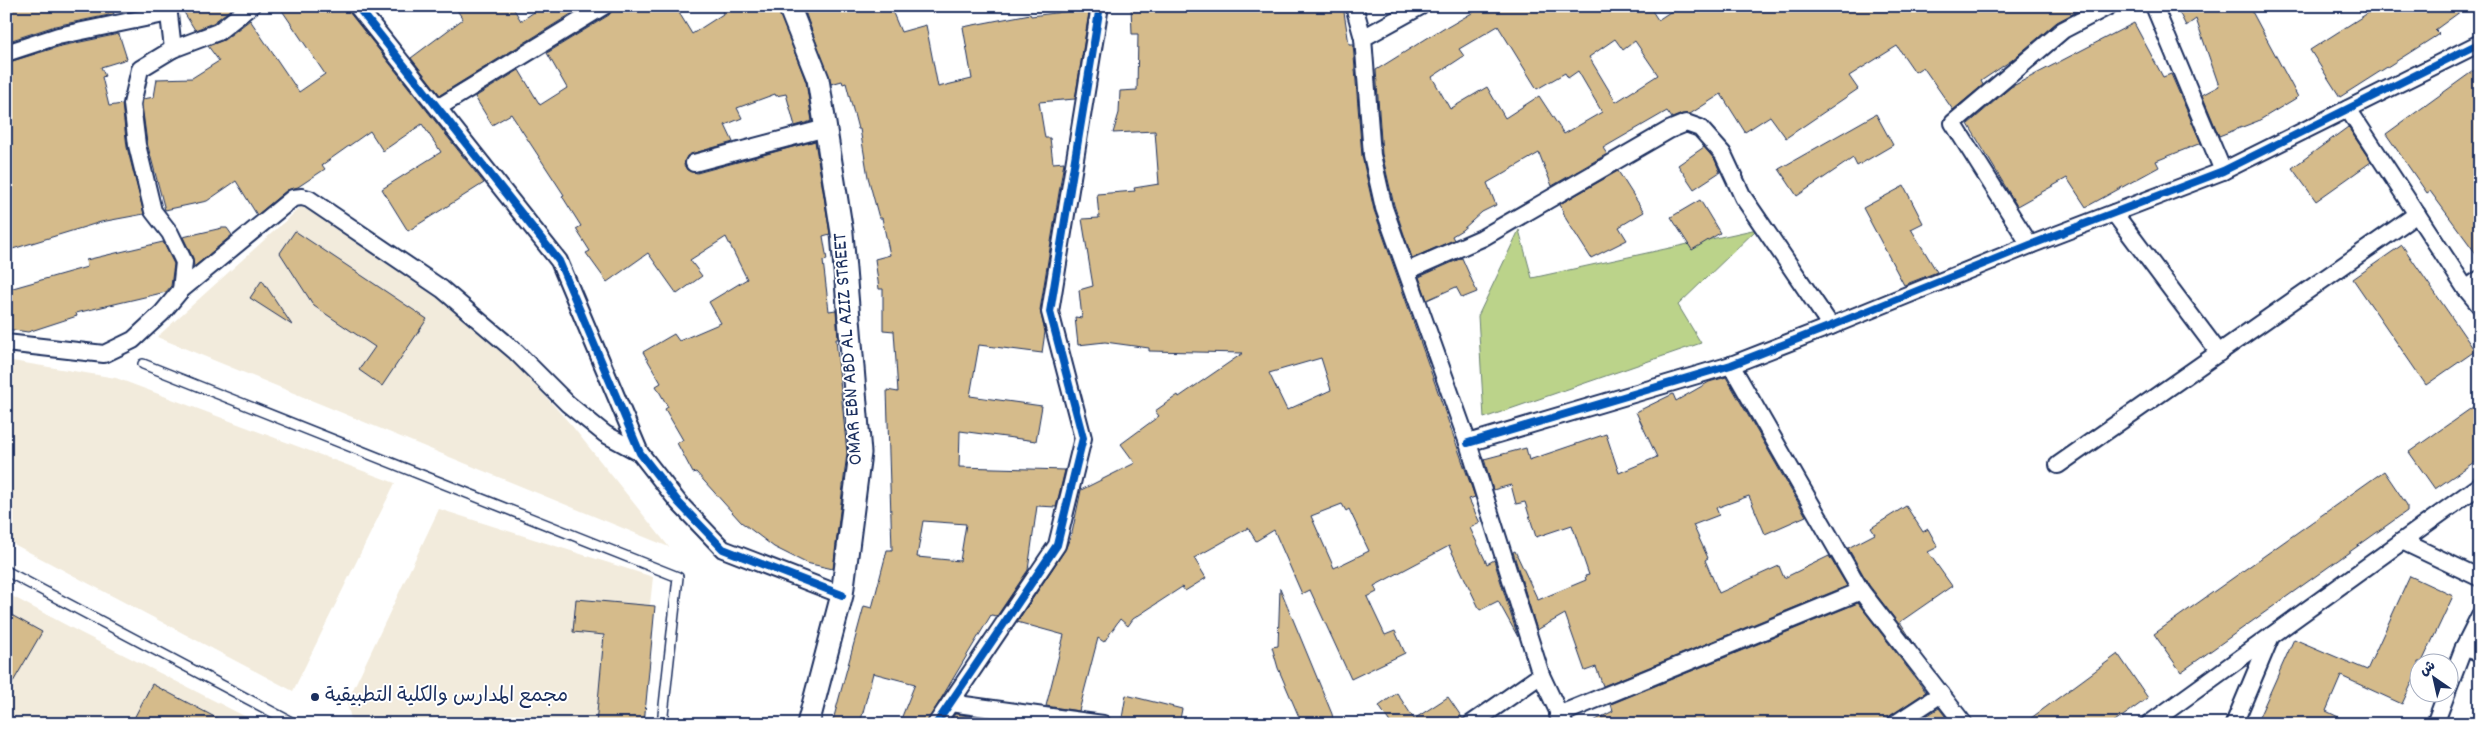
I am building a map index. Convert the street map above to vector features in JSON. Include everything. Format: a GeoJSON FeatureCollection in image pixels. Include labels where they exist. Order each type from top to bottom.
{"type":"FeatureCollection","features":[{"type":"Feature","properties":{"kind":"street"},"geometry":{"type":"LineString","coordinates":[[181,290],[184,262],[170,233],[153,212],[137,145],[132,104],[140,69],[173,49],[218,32],[251,6]]}},
{"type":"Feature","properties":{"kind":"street"},"geometry":{"type":"LineString","coordinates":[[357,6],[439,107],[559,261],[640,453],[679,504],[723,549],[842,595]]}},
{"type":"Feature","properties":{"kind":"street"},"geometry":{"type":"LineString","coordinates":[[439,107],[604,6]]}},
{"type":"Feature","properties":{"kind":"street","name":"OMAR EBN ABD AL AZIZ STREET"},"geometry":{"type":"LineString","coordinates":[[789,6],[818,79],[826,128],[842,233],[860,453],[842,595],[808,724]]}},
{"type":"Feature","properties":{"kind":"street"},"geometry":{"type":"LineString","coordinates":[[936,724],[1057,545],[1082,438],[1050,312],[1100,6]]}},
{"type":"Feature","properties":{"kind":"street"},"geometry":{"type":"LineString","coordinates":[[1354,6],[1363,38],[1372,155],[1384,208],[1468,443],[1541,675],[1561,719],[1861,591]]}},
{"type":"Feature","properties":{"kind":"street"},"geometry":{"type":"LineString","coordinates":[[1363,38],[1421,6]]}},
{"type":"Feature","properties":{"kind":"street"},"geometry":{"type":"LineString","coordinates":[[2030,245],[1953,123],[2063,30],[2109,6]]}},
{"type":"Feature","properties":{"kind":"street"},"geometry":{"type":"LineString","coordinates":[[2154,6],[2223,171]]}},
{"type":"Feature","properties":{"kind":"street"},"geometry":{"type":"LineString","coordinates":[[6,53],[58,36],[168,10],[173,49]]}},
{"type":"Feature","properties":{"kind":"street"},"geometry":{"type":"LineString","coordinates":[[1468,443],[1731,365],[1831,326],[2030,245],[2223,171],[2480,43]]}},
{"type":"Feature","properties":{"kind":"street"},"geometry":{"type":"LineString","coordinates":[[2348,109],[2466,290],[2480,306]]}},
{"type":"Feature","properties":{"kind":"street"},"geometry":{"type":"LineString","coordinates":[[1407,271],[1482,238],[1670,130],[1686,123],[1700,128],[1723,154],[1743,197],[1831,326]]}},
{"type":"Feature","properties":{"kind":"street"},"geometry":{"type":"LineString","coordinates":[[694,163],[826,128]]}},
{"type":"Feature","properties":{"kind":"street"},"geometry":{"type":"LineString","coordinates":[[6,343],[104,354],[133,340],[162,313],[181,290],[293,198],[302,196],[310,199],[442,288],[516,352],[568,404],[605,434],[640,453]]}},
{"type":"Feature","properties":{"kind":"street"},"geometry":{"type":"LineString","coordinates":[[2114,213],[2219,353]]}},
{"type":"Feature","properties":{"kind":"street"},"geometry":{"type":"LineString","coordinates":[[2058,465],[2417,214]]}},
{"type":"Feature","properties":{"kind":"street"},"geometry":{"type":"LineString","coordinates":[[2466,290],[2480,279]]}},
{"type":"Feature","properties":{"kind":"street"},"geometry":{"type":"LineString","coordinates":[[1731,365],[1861,591],[1964,724]]}},
{"type":"Feature","properties":{"kind":"street"},"geometry":{"type":"LineString","coordinates":[[2149,724],[2480,485]]}},
{"type":"Feature","properties":{"kind":"street"},"geometry":{"type":"LineString","coordinates":[[2402,541],[2480,578]]}},
{"type":"Feature","properties":{"kind":"street"},"geometry":{"type":"LineString","coordinates":[[2458,663],[2480,615]]}},
{"type":"Feature","properties":{"kind":"street"},"geometry":{"type":"LineString","coordinates":[[2234,724],[2272,635]]}},
{"type":"Feature","properties":{"kind":"street"},"geometry":{"type":"LineString","coordinates":[[2464,647],[2480,654]]}},
{"type":"Feature","properties":{"kind":"street"},"geometry":{"type":"LineString","coordinates":[[1470,724],[1541,675]]}},
{"type":"Feature","properties":{"kind":"street"},"geometry":{"type":"LineString","coordinates":[[1895,724],[1941,694]]}},
{"type":"Feature","properties":{"kind":"street"},"geometry":{"type":"LineString","coordinates":[[2435,724],[2443,702]]}},
{"type":"Feature","properties":{"kind":"street"},"geometry":{"type":"LineString","coordinates":[[950,703],[1103,724]]}},
{"type":"Feature","properties":{"kind":"lane"},"geometry":{"type":"LineString","coordinates":[[143,364],[678,577],[662,724]]}},
{"type":"Feature","properties":{"kind":"lane"},"geometry":{"type":"LineString","coordinates":[[6,570],[295,724]]}},
{"type":"Feature","properties":{"kind":"shaded area"},"geometry":{"type":"Polygon","coordinates":[[[304,204],[485,328],[572,426],[669,547],[157,337],[304,204]]]}},
{"type":"Feature","properties":{"kind":"shaded area"},"geometry":{"type":"Polygon","coordinates":[[[6,360],[116,378],[395,483],[293,691],[6,540],[6,360]]]}},
{"type":"Feature","properties":{"kind":"shaded area"},"geometry":{"type":"Polygon","coordinates":[[[439,509],[653,577],[637,724],[352,724],[347,702],[439,509]]]}},
{"type":"Feature","properties":{"kind":"shaded area"},"geometry":{"type":"Polygon","coordinates":[[[6,593],[81,633],[260,724],[6,724],[6,593]]]}},
{"type":"Feature","properties":{"kind":"green space"},"geometry":{"type":"Polygon","coordinates":[[[1757,229],[1678,305],[1701,343],[1484,418],[1478,316],[1519,230],[1532,278],[1757,229]]]}},
{"type":"Feature","properties":{"kind":"building"},"geometry":{"type":"Polygon","coordinates":[[[6,6],[111,6],[114,14],[55,26],[6,42],[6,6]]]}},
{"type":"Feature","properties":{"kind":"building"},"geometry":{"type":"Polygon","coordinates":[[[180,6],[235,6],[213,23],[195,30],[180,6]]]}},
{"type":"Feature","properties":{"kind":"building"},"geometry":{"type":"Polygon","coordinates":[[[279,6],[347,6],[349,12],[484,183],[408,231],[382,189],[441,152],[422,124],[383,151],[370,131],[322,165],[325,169],[298,187],[287,190],[257,215],[236,181],[207,201],[165,210],[147,143],[142,105],[143,99],[154,97],[157,79],[192,78],[219,61],[208,46],[224,40],[250,20],[299,92],[325,74],[279,6]]]}},
{"type":"Feature","properties":{"kind":"building"},"geometry":{"type":"Polygon","coordinates":[[[454,6],[512,6],[521,21],[543,6],[584,6],[440,95],[411,58],[463,19],[454,6]]]}},
{"type":"Feature","properties":{"kind":"building"},"geometry":{"type":"Polygon","coordinates":[[[614,6],[675,6],[692,34],[723,14],[721,6],[777,6],[806,82],[812,121],[795,126],[786,94],[776,96],[775,94],[737,108],[742,118],[725,125],[733,142],[691,154],[687,156],[684,165],[687,170],[697,173],[815,141],[830,234],[823,236],[827,260],[823,261],[829,311],[836,310],[838,339],[836,339],[847,453],[833,569],[806,563],[774,547],[741,522],[696,472],[693,473],[677,443],[683,440],[665,409],[668,407],[656,386],[661,383],[643,352],[674,334],[679,341],[721,323],[709,302],[747,279],[726,237],[690,260],[702,276],[677,294],[648,253],[607,282],[586,253],[590,251],[576,229],[581,226],[562,196],[564,195],[511,114],[492,125],[475,97],[519,70],[540,105],[567,88],[547,53],[609,15],[614,6]]]}},
{"type":"Feature","properties":{"kind":"building"},"geometry":{"type":"Polygon","coordinates":[[[803,6],[890,6],[901,32],[926,25],[938,87],[972,79],[963,27],[1030,14],[1031,16],[1071,11],[1070,6],[1090,6],[1075,99],[1039,102],[1045,138],[1050,138],[1053,163],[1064,162],[1040,310],[1045,332],[1042,353],[979,345],[970,396],[1042,406],[1036,441],[960,431],[959,467],[1065,470],[1056,507],[1037,506],[1028,570],[997,616],[991,615],[926,724],[899,724],[915,684],[873,673],[860,724],[832,724],[864,606],[872,608],[887,550],[892,550],[887,390],[898,392],[894,331],[883,330],[883,289],[879,289],[875,259],[890,255],[882,218],[879,218],[868,177],[860,129],[858,129],[846,83],[843,84],[842,81],[831,84],[803,6]],[[923,521],[917,557],[960,561],[966,524],[923,521]]]}},
{"type":"Feature","properties":{"kind":"building"},"geometry":{"type":"Polygon","coordinates":[[[1131,6],[1343,6],[1349,44],[1353,44],[1362,156],[1374,210],[1475,497],[1469,499],[1480,523],[1470,528],[1487,564],[1494,560],[1518,637],[1498,601],[1480,610],[1449,546],[1374,586],[1377,592],[1367,597],[1385,635],[1395,631],[1405,653],[1351,679],[1310,590],[1302,594],[1274,530],[1256,541],[1248,528],[1194,558],[1206,578],[1185,591],[1182,587],[1133,619],[1128,626],[1120,619],[1104,642],[1098,638],[1079,711],[1046,706],[1064,635],[1017,622],[1065,550],[1072,533],[1081,490],[1135,463],[1121,444],[1159,416],[1155,411],[1178,395],[1179,397],[1243,353],[1149,351],[1149,348],[1105,342],[1078,345],[1075,317],[1082,318],[1079,290],[1093,286],[1082,219],[1099,218],[1097,194],[1135,191],[1134,188],[1159,184],[1155,131],[1113,133],[1119,113],[1120,91],[1137,90],[1138,34],[1132,34],[1131,6]],[[1321,358],[1269,373],[1287,410],[1331,390],[1321,358]],[[1342,504],[1311,516],[1334,568],[1369,551],[1349,509],[1346,511],[1342,504]]]}},
{"type":"Feature","properties":{"kind":"building"},"geometry":{"type":"Polygon","coordinates":[[[1484,6],[1649,6],[1658,20],[1679,6],[2087,6],[2057,22],[2012,60],[1981,81],[1983,85],[1953,110],[1923,67],[1915,72],[1897,46],[1849,76],[1858,89],[1786,138],[1770,116],[1745,132],[1721,94],[1690,114],[1682,114],[1672,118],[1667,111],[1603,148],[1607,154],[1552,186],[1539,153],[1487,183],[1496,205],[1482,212],[1462,230],[1452,236],[1454,240],[1412,258],[1394,205],[1382,154],[1376,70],[1484,6]],[[1498,26],[1459,49],[1464,56],[1432,77],[1450,109],[1487,87],[1505,118],[1539,96],[1564,134],[1602,112],[1578,71],[1568,78],[1565,73],[1537,89],[1498,26]],[[1615,39],[1589,57],[1616,102],[1658,75],[1635,41],[1623,50],[1615,39]]]}},
{"type":"Feature","properties":{"kind":"building"},"geometry":{"type":"Polygon","coordinates":[[[2176,6],[2249,6],[2298,97],[2258,121],[2219,136],[2202,95],[2219,86],[2196,19],[2186,26],[2176,6]]]}},
{"type":"Feature","properties":{"kind":"building"},"geometry":{"type":"Polygon","coordinates":[[[2379,6],[2468,6],[2435,30],[2439,34],[2340,97],[2310,50],[2379,6]]]}},
{"type":"Feature","properties":{"kind":"building"},"geometry":{"type":"Polygon","coordinates":[[[2134,23],[2163,77],[2171,74],[2201,143],[2156,161],[2159,167],[2086,207],[2067,178],[2017,206],[1968,124],[2011,87],[2134,23]]]}},
{"type":"Feature","properties":{"kind":"building"},"geometry":{"type":"Polygon","coordinates":[[[119,34],[127,59],[101,67],[105,76],[102,77],[109,106],[122,104],[127,147],[144,214],[101,222],[6,251],[6,63],[61,46],[119,34]]]}},
{"type":"Feature","properties":{"kind":"building"},"geometry":{"type":"Polygon","coordinates":[[[2480,66],[2480,259],[2430,191],[2427,193],[2386,134],[2480,66]]]}},
{"type":"Feature","properties":{"kind":"building"},"geometry":{"type":"Polygon","coordinates":[[[1876,114],[1893,145],[1857,166],[1853,158],[1797,196],[1779,169],[1876,114]]]}},
{"type":"Feature","properties":{"kind":"building"},"geometry":{"type":"Polygon","coordinates":[[[2348,127],[2371,162],[2316,201],[2292,168],[2348,127]]]}},
{"type":"Feature","properties":{"kind":"building"},"geometry":{"type":"Polygon","coordinates":[[[1704,147],[1715,160],[1720,172],[1694,189],[1678,165],[1704,147]]]}},
{"type":"Feature","properties":{"kind":"building"},"geometry":{"type":"Polygon","coordinates":[[[1618,171],[1644,212],[1619,227],[1627,240],[1591,258],[1566,219],[1560,204],[1618,171]]]}},
{"type":"Feature","properties":{"kind":"building"},"geometry":{"type":"Polygon","coordinates":[[[1904,186],[1923,223],[1911,229],[1937,272],[1904,285],[1863,208],[1904,186]]]}},
{"type":"Feature","properties":{"kind":"building"},"geometry":{"type":"Polygon","coordinates":[[[1700,200],[1720,233],[1692,250],[1671,217],[1700,200]]]}},
{"type":"Feature","properties":{"kind":"building"},"geometry":{"type":"Polygon","coordinates":[[[227,228],[232,235],[194,267],[193,258],[183,237],[227,228]]]}},
{"type":"Feature","properties":{"kind":"building"},"geometry":{"type":"Polygon","coordinates":[[[295,231],[427,319],[382,386],[359,370],[375,347],[314,306],[280,253],[295,231]]]}},
{"type":"Feature","properties":{"kind":"building"},"geometry":{"type":"Polygon","coordinates":[[[163,242],[174,264],[171,286],[166,292],[76,313],[77,316],[28,332],[6,329],[6,290],[87,267],[86,260],[163,242]]]}},
{"type":"Feature","properties":{"kind":"building"},"geometry":{"type":"Polygon","coordinates":[[[2402,245],[2475,351],[2426,385],[2353,279],[2402,245]]]}},
{"type":"Feature","properties":{"kind":"building"},"geometry":{"type":"Polygon","coordinates":[[[1462,258],[1477,292],[1462,298],[1456,287],[1427,300],[1419,277],[1462,258]]]}},
{"type":"Feature","properties":{"kind":"building"},"geometry":{"type":"Polygon","coordinates":[[[262,280],[292,325],[250,298],[262,280]]]}},
{"type":"Feature","properties":{"kind":"building"},"geometry":{"type":"Polygon","coordinates":[[[1726,377],[1806,516],[1765,534],[1749,496],[1716,508],[1719,515],[1693,525],[1708,558],[1705,560],[1719,593],[1779,566],[1784,578],[1829,556],[1847,586],[1603,686],[1596,667],[1585,671],[1565,614],[1537,630],[1513,552],[1515,551],[1538,600],[1586,580],[1585,576],[1589,575],[1572,525],[1536,537],[1525,502],[1516,504],[1511,485],[1493,490],[1484,459],[1526,448],[1529,460],[1606,434],[1619,473],[1657,457],[1636,412],[1673,394],[1676,401],[1709,382],[1726,377]]]}},
{"type":"Feature","properties":{"kind":"building"},"geometry":{"type":"Polygon","coordinates":[[[2480,402],[2480,458],[2435,489],[2409,452],[2480,402]]]}},
{"type":"Feature","properties":{"kind":"building"},"geometry":{"type":"Polygon","coordinates":[[[2384,471],[2407,505],[2407,511],[2181,672],[2154,634],[2384,471]]]}},
{"type":"Feature","properties":{"kind":"building"},"geometry":{"type":"Polygon","coordinates":[[[1906,506],[1923,532],[1928,529],[1938,547],[1928,552],[1952,586],[1900,622],[1915,645],[1869,585],[1848,548],[1875,534],[1871,528],[1906,506]]]}},
{"type":"Feature","properties":{"kind":"building"},"geometry":{"type":"Polygon","coordinates":[[[2410,576],[2453,596],[2427,652],[2408,652],[2408,691],[2402,704],[2341,676],[2326,711],[2353,724],[2256,724],[2294,639],[2367,670],[2410,576]]]}},
{"type":"Feature","properties":{"kind":"building"},"geometry":{"type":"Polygon","coordinates":[[[1280,588],[1332,714],[1334,724],[1302,724],[1278,668],[1272,647],[1278,646],[1280,588]]]}},
{"type":"Feature","properties":{"kind":"building"},"geometry":{"type":"Polygon","coordinates":[[[576,599],[655,606],[644,724],[596,724],[604,635],[573,632],[576,599]]]}},
{"type":"Feature","properties":{"kind":"building"},"geometry":{"type":"Polygon","coordinates":[[[1858,603],[1926,692],[1890,716],[1885,724],[1588,724],[1613,711],[1611,704],[1858,603]]]}},
{"type":"Feature","properties":{"kind":"building"},"geometry":{"type":"Polygon","coordinates":[[[6,612],[42,632],[6,694],[6,612]]]}},
{"type":"Feature","properties":{"kind":"building"},"geometry":{"type":"Polygon","coordinates":[[[2118,654],[2148,698],[2112,724],[2023,724],[2118,654]]]}},
{"type":"Feature","properties":{"kind":"building"},"geometry":{"type":"Polygon","coordinates":[[[152,684],[228,724],[131,724],[152,684]]]}},
{"type":"Feature","properties":{"kind":"building"},"geometry":{"type":"Polygon","coordinates":[[[1397,693],[1414,719],[1448,697],[1463,719],[1461,724],[1391,724],[1379,706],[1397,693]]]}},
{"type":"Feature","properties":{"kind":"building"},"geometry":{"type":"Polygon","coordinates":[[[1126,695],[1182,709],[1179,724],[1121,724],[1126,695]]]}},
{"type":"Feature","properties":{"kind":"building"},"geometry":{"type":"Polygon","coordinates":[[[1939,708],[1951,724],[1914,724],[1939,708]]]}},
{"type":"Feature","properties":{"kind":"building"},"geometry":{"type":"Polygon","coordinates":[[[955,714],[984,718],[983,724],[948,724],[955,714]]]}},
{"type":"Feature","properties":{"kind":"cycle path"},"geometry":{"type":"LineString","coordinates":[[357,6],[559,261],[640,453],[679,503],[723,549],[842,595]]}},
{"type":"Feature","properties":{"kind":"cycle path"},"geometry":{"type":"LineString","coordinates":[[936,724],[1057,545],[1083,438],[1050,312],[1100,6]]}},
{"type":"Feature","properties":{"kind":"cycle path"},"geometry":{"type":"LineString","coordinates":[[1468,443],[1731,365],[1831,326],[2030,245],[2223,171],[2480,43]]}},
{"type":"Feature","properties":{"kind":"place","name":"مجمع المدارس والكلية التطبيقية"},"geometry":{"type":"Point","coordinates":[315,697]}}]}
